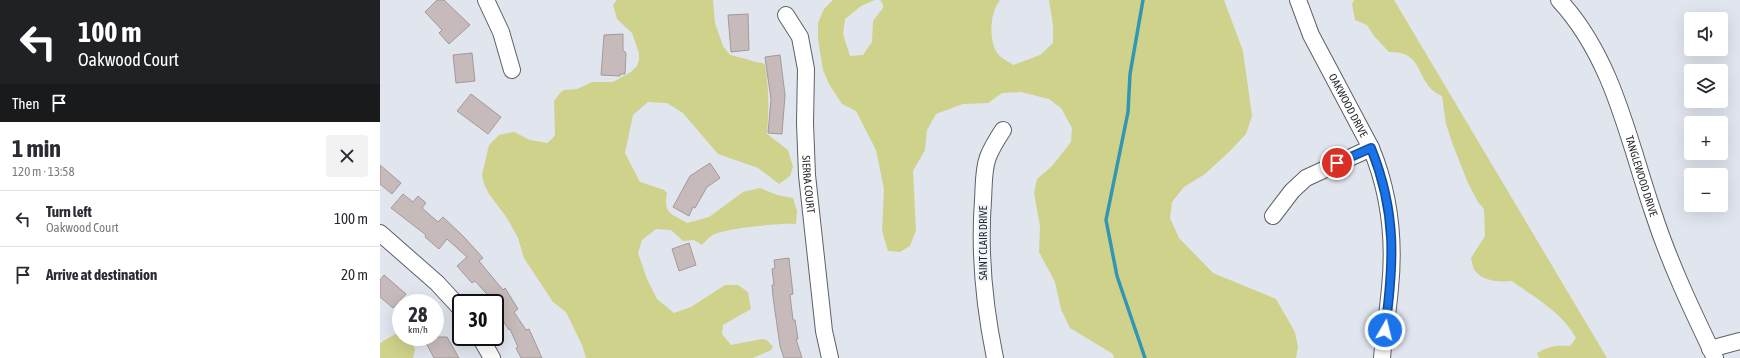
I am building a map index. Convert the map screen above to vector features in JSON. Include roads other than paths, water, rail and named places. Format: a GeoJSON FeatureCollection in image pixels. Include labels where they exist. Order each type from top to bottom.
{"type":"FeatureCollection","features":[{"type":"Feature","properties":{"kind":"street"},"geometry":{"type":"LineString","coordinates":[[486,0],[501,32],[512,70]]}},
{"type":"Feature","properties":{"kind":"street","name":"OAKWOOD DRIVE"},"geometry":{"type":"LineString","coordinates":[[1298,0],[1311,35],[1371,148],[1379,168],[1386,193],[1392,240],[1390,290],[1382,358]]}},
{"type":"Feature","properties":{"kind":"street","name":"TANGLEWOOD DRIVE"},"geometry":{"type":"LineString","coordinates":[[1559,0],[1585,33],[1609,82],[1626,127],[1653,214],[1667,252],[1712,353]]}},
{"type":"Feature","properties":{"kind":"street","name":"SIERRA COURT"},"geometry":{"type":"LineString","coordinates":[[786,15],[800,37],[806,69],[805,123],[807,175],[824,331],[830,358]]}},
{"type":"Feature","properties":{"kind":"street","name":"SAINT CLAIR DRIVE"},"geometry":{"type":"LineString","coordinates":[[995,358],[982,273],[981,233],[984,180],[987,159],[1003,130]]}},
{"type":"Feature","properties":{"kind":"street"},"geometry":{"type":"LineString","coordinates":[[1273,216],[1292,190],[1306,178],[1371,148]]}},
{"type":"Feature","properties":{"kind":"street"},"geometry":{"type":"LineString","coordinates":[[381,235],[437,283],[452,299]]}},
{"type":"Feature","properties":{"kind":"street"},"geometry":{"type":"LineString","coordinates":[[1712,353],[1740,341]]}},
{"type":"Feature","properties":{"kind":"street"},"geometry":{"type":"LineString","coordinates":[[485,346],[492,358]]}},
{"type":"Feature","properties":{"kind":"waterway"},"geometry":{"type":"LineString","coordinates":[[1143,0],[1130,74],[1128,112],[1106,220],[1117,276],[1145,358]]}}]}
